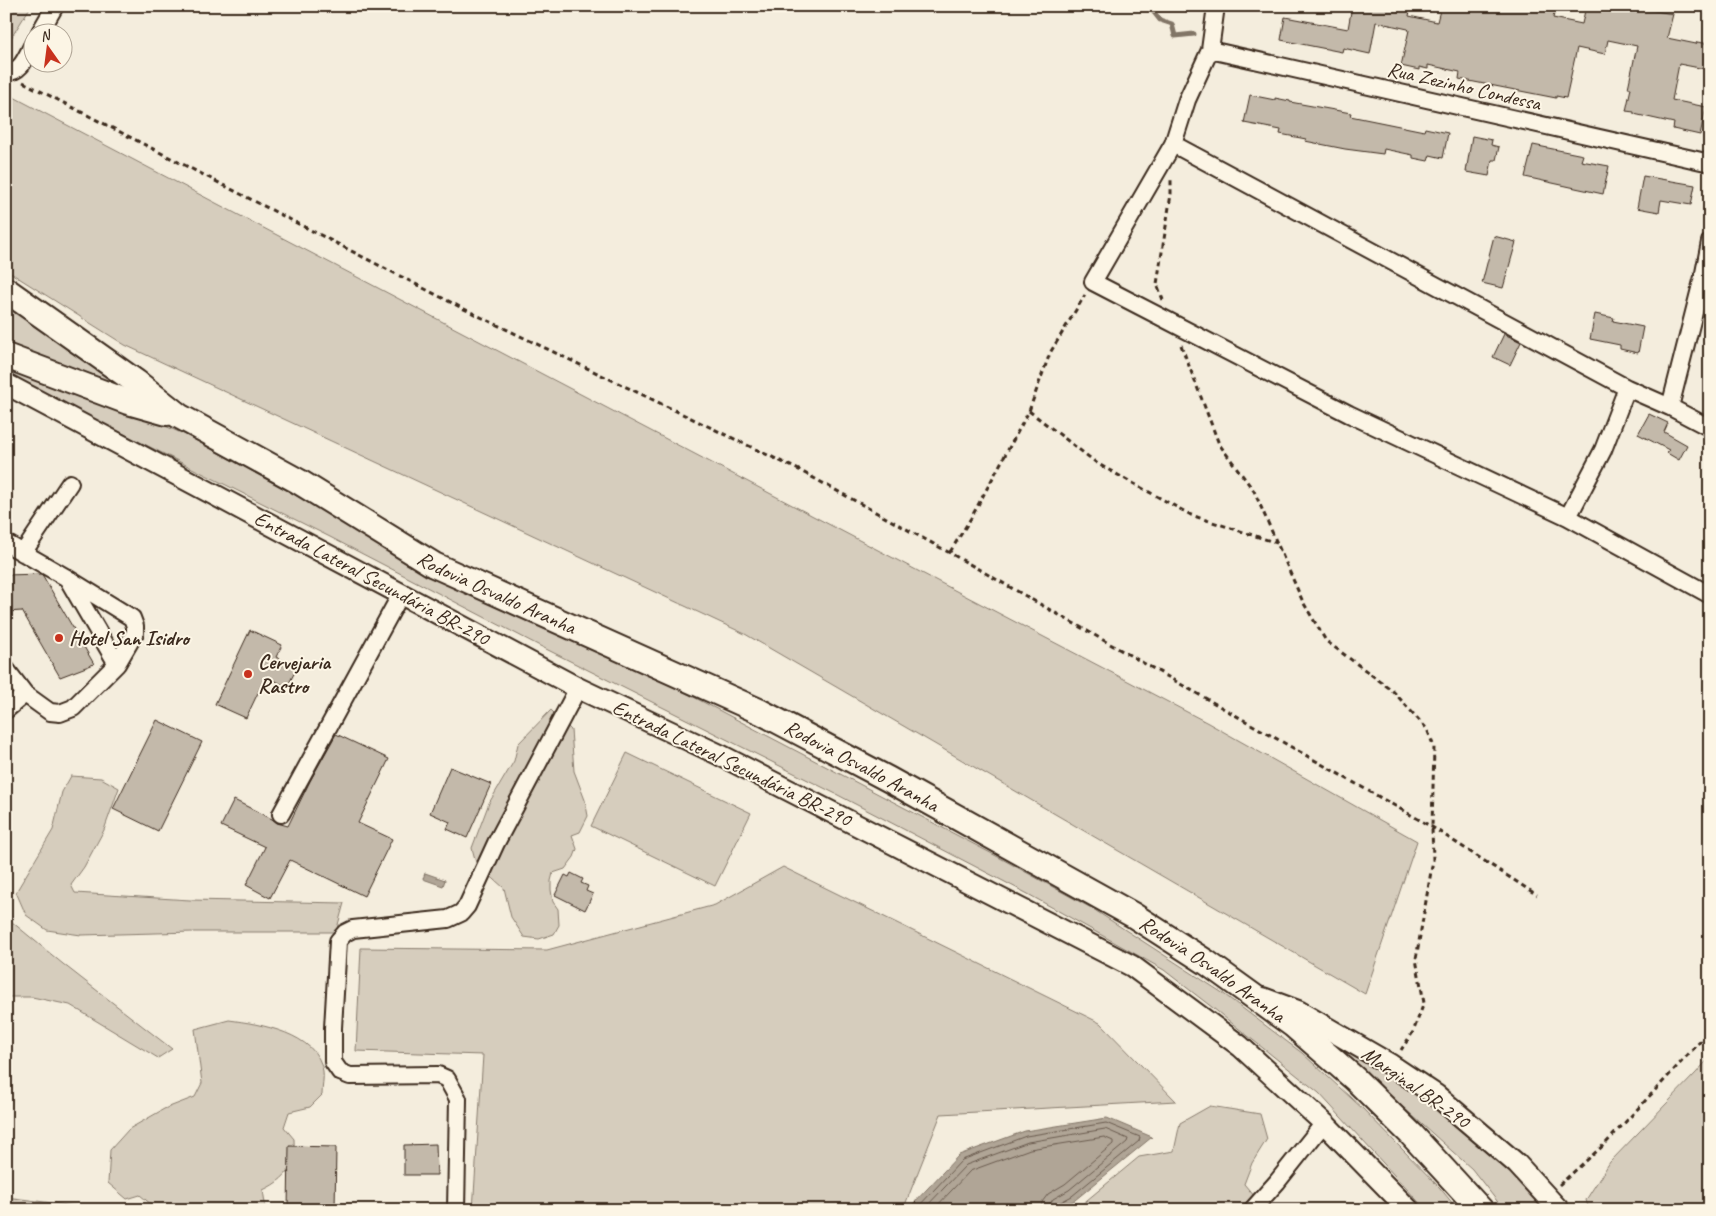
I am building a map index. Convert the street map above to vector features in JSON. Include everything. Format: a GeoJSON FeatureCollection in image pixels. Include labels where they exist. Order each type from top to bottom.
{"type":"FeatureCollection","features":[{"type":"Feature","properties":{"kind":"highway","name":"Rodovia Osvaldo Aranha"},"geometry":{"type":"LineString","coordinates":[[6,290],[136,382],[179,416],[298,481],[434,565],[761,712],[888,779],[1133,915],[1252,994],[1355,1078],[1411,1134],[1481,1210]]}},
{"type":"Feature","properties":{"kind":"highway","name":"Rodovia Osvaldo Aranha"},"geometry":{"type":"LineString","coordinates":[[6,356],[128,402],[179,416]]}},
{"type":"Feature","properties":{"kind":"main road","name":"Entrada Lateral Secundária BR-290"},"geometry":{"type":"LineString","coordinates":[[6,384],[578,688],[720,755],[1132,966],[1240,1046],[1324,1123],[1409,1210]]}},
{"type":"Feature","properties":{"kind":"main road","name":"Marginal BR-290"},"geometry":{"type":"LineString","coordinates":[[1252,994],[1298,1010],[1436,1095],[1516,1164],[1553,1203]]}},
{"type":"Feature","properties":{"kind":"street"},"geometry":{"type":"LineString","coordinates":[[46,22],[55,6]]}},
{"type":"Feature","properties":{"kind":"street"},"geometry":{"type":"LineString","coordinates":[[1216,6],[1210,50],[1187,100],[1173,144],[1093,282],[1349,414],[1568,517],[1710,595]]}},
{"type":"Feature","properties":{"kind":"street","name":"Rua Zezinho Condessa"},"geometry":{"type":"LineString","coordinates":[[1210,50],[1710,163]]}},
{"type":"Feature","properties":{"kind":"street"},"geometry":{"type":"LineString","coordinates":[[7,73],[14,72],[22,64]]}},
{"type":"Feature","properties":{"kind":"street"},"geometry":{"type":"LineString","coordinates":[[1173,144],[1627,388],[1670,407],[1710,428]]}},
{"type":"Feature","properties":{"kind":"street"},"geometry":{"type":"LineString","coordinates":[[1670,407],[1710,242]]}},
{"type":"Feature","properties":{"kind":"street"},"geometry":{"type":"LineString","coordinates":[[1568,517],[1603,450],[1627,388]]}},
{"type":"Feature","properties":{"kind":"street"},"geometry":{"type":"LineString","coordinates":[[23,553],[70,483]]}},
{"type":"Feature","properties":{"kind":"street"},"geometry":{"type":"LineString","coordinates":[[6,543],[132,618],[135,626],[135,633],[116,664],[73,708],[60,713],[50,712],[25,694],[6,669]]}},
{"type":"Feature","properties":{"kind":"street"},"geometry":{"type":"LineString","coordinates":[[67,578],[116,664]]}},
{"type":"Feature","properties":{"kind":"street"},"geometry":{"type":"LineString","coordinates":[[281,814],[401,594]]}},
{"type":"Feature","properties":{"kind":"street"},"geometry":{"type":"LineString","coordinates":[[456,1210],[458,1099],[447,1079],[438,1075],[350,1076],[340,1072],[333,1062],[338,941],[345,933],[353,929],[448,919],[461,913],[467,906],[496,843],[578,688]]}},
{"type":"Feature","properties":{"kind":"street"},"geometry":{"type":"LineString","coordinates":[[6,710],[25,694]]}},
{"type":"Feature","properties":{"kind":"street"},"geometry":{"type":"LineString","coordinates":[[1252,1210],[1324,1123]]}},
{"type":"Feature","properties":{"kind":"path"},"geometry":{"type":"LineString","coordinates":[[7,73],[39,92],[462,308],[799,470],[950,553],[1432,827],[1537,895]]}},
{"type":"Feature","properties":{"kind":"path"},"geometry":{"type":"LineString","coordinates":[[1172,174],[1171,194],[1156,284],[1173,323],[1219,444],[1254,491],[1303,602],[1326,641],[1392,690],[1427,729],[1434,747],[1432,860],[1416,959],[1424,1003],[1413,1032],[1391,1066]]}},
{"type":"Feature","properties":{"kind":"path"},"geometry":{"type":"LineString","coordinates":[[950,553],[1029,412],[1050,353],[1093,282]]}},
{"type":"Feature","properties":{"kind":"path"},"geometry":{"type":"LineString","coordinates":[[1029,412],[1098,464],[1191,515],[1277,543]]}},
{"type":"Feature","properties":{"kind":"path"},"geometry":{"type":"LineString","coordinates":[[1553,1203],[1710,1031]]}},
{"type":"Feature","properties":{"kind":"shaded area"},"geometry":{"type":"Polygon","coordinates":[[[6,6],[31,6],[6,46],[6,6]]]}},
{"type":"Feature","properties":{"kind":"shaded area"},"geometry":{"type":"Polygon","coordinates":[[[6,93],[1208,723],[1417,841],[1365,994],[745,634],[125,345],[6,270],[6,93]]]}},
{"type":"Feature","properties":{"kind":"shaded area"},"geometry":{"type":"Polygon","coordinates":[[[6,302],[147,397],[6,345],[6,302]]]}},
{"type":"Feature","properties":{"kind":"shaded area"},"geometry":{"type":"Polygon","coordinates":[[[6,364],[186,435],[428,568],[646,672],[1002,859],[1093,909],[1221,992],[1302,1053],[1363,1109],[1440,1188],[1458,1210],[1426,1210],[1319,1093],[1164,970],[1028,894],[836,794],[6,375],[6,364]]]}},
{"type":"Feature","properties":{"kind":"shaded area"},"geometry":{"type":"Polygon","coordinates":[[[551,710],[571,730],[574,771],[585,800],[588,816],[580,832],[572,835],[577,849],[574,857],[565,869],[553,873],[551,890],[553,902],[558,909],[559,925],[554,934],[539,939],[524,937],[511,917],[504,888],[476,863],[472,848],[489,803],[514,761],[518,744],[551,710]]]}},
{"type":"Feature","properties":{"kind":"shaded area"},"geometry":{"type":"Polygon","coordinates":[[[627,753],[751,813],[715,886],[591,826],[627,753]]]}},
{"type":"Feature","properties":{"kind":"shaded area"},"geometry":{"type":"Polygon","coordinates":[[[71,776],[101,778],[119,788],[104,830],[84,867],[71,885],[75,893],[190,900],[344,903],[336,932],[193,932],[81,935],[47,930],[26,915],[16,892],[53,830],[62,792],[71,776]]]}},
{"type":"Feature","properties":{"kind":"shaded area"},"geometry":{"type":"Polygon","coordinates":[[[783,867],[1100,1023],[1176,1101],[941,1114],[903,1210],[473,1210],[483,1055],[356,1051],[361,948],[547,950],[715,905],[783,867]]]}},
{"type":"Feature","properties":{"kind":"shaded area"},"geometry":{"type":"Polygon","coordinates":[[[6,896],[12,922],[172,1049],[158,1058],[70,1005],[32,997],[6,997],[6,896]]]}},
{"type":"Feature","properties":{"kind":"shaded area"},"geometry":{"type":"Polygon","coordinates":[[[229,1020],[271,1028],[299,1039],[319,1058],[323,1071],[322,1095],[310,1107],[289,1112],[284,1127],[294,1139],[294,1158],[285,1175],[273,1185],[263,1190],[266,1210],[158,1210],[140,1195],[127,1199],[108,1183],[110,1150],[129,1129],[164,1109],[195,1097],[202,1083],[195,1029],[229,1020]]]}},
{"type":"Feature","properties":{"kind":"shaded area"},"geometry":{"type":"Polygon","coordinates":[[[1337,1040],[1348,1045],[1489,1145],[1552,1210],[1504,1210],[1472,1169],[1346,1056],[1337,1040]]]}},
{"type":"Feature","properties":{"kind":"shaded area"},"geometry":{"type":"Polygon","coordinates":[[[1710,1057],[1710,1210],[1589,1210],[1586,1200],[1610,1162],[1710,1057]]]}},
{"type":"Feature","properties":{"kind":"shaded area"},"geometry":{"type":"Polygon","coordinates":[[[1210,1106],[1260,1114],[1267,1139],[1252,1163],[1244,1184],[1266,1210],[1075,1210],[1139,1157],[1174,1151],[1180,1123],[1210,1106]]]}},
{"type":"Feature","properties":{"kind":"shaded area"},"geometry":{"type":"Polygon","coordinates":[[[6,1197],[98,1209],[137,1210],[6,1210],[6,1197]]]}},
{"type":"Feature","properties":{"kind":"water"},"geometry":{"type":"Polygon","coordinates":[[[425,873],[445,880],[443,886],[423,879],[425,873]]]}},
{"type":"Feature","properties":{"kind":"water"},"geometry":{"type":"Polygon","coordinates":[[[1107,1118],[1152,1137],[1075,1200],[1056,1210],[912,1210],[912,1205],[959,1155],[1025,1131],[1107,1118]]]}},
{"type":"Feature","properties":{"kind":"building"},"geometry":{"type":"Polygon","coordinates":[[[1352,6],[1411,6],[1409,16],[1437,22],[1441,6],[1556,6],[1553,18],[1582,24],[1586,6],[1627,6],[1673,14],[1667,38],[1696,44],[1697,42],[1710,44],[1710,70],[1679,64],[1672,100],[1706,107],[1700,135],[1673,129],[1674,123],[1626,111],[1631,88],[1628,88],[1637,46],[1608,40],[1605,54],[1577,48],[1566,98],[1556,96],[1556,98],[1459,79],[1460,72],[1428,65],[1428,69],[1419,67],[1419,70],[1401,66],[1409,30],[1376,22],[1370,54],[1343,48],[1342,52],[1281,40],[1285,17],[1348,29],[1352,6]]]}},
{"type":"Feature","properties":{"kind":"building"},"geometry":{"type":"Polygon","coordinates":[[[1250,95],[1351,113],[1350,116],[1424,131],[1425,128],[1448,133],[1443,158],[1430,155],[1428,161],[1413,158],[1413,155],[1384,149],[1383,154],[1345,149],[1280,134],[1281,130],[1244,123],[1250,95]]]}},
{"type":"Feature","properties":{"kind":"building"},"geometry":{"type":"Polygon","coordinates":[[[1472,136],[1492,140],[1491,145],[1499,147],[1496,160],[1492,160],[1489,176],[1466,172],[1472,136]]]}},
{"type":"Feature","properties":{"kind":"building"},"geometry":{"type":"Polygon","coordinates":[[[1533,145],[1583,155],[1581,161],[1609,166],[1603,194],[1525,177],[1533,145]]]}},
{"type":"Feature","properties":{"kind":"building"},"geometry":{"type":"Polygon","coordinates":[[[1643,176],[1695,185],[1691,205],[1661,200],[1659,212],[1637,208],[1643,176]]]}},
{"type":"Feature","properties":{"kind":"building"},"geometry":{"type":"Polygon","coordinates":[[[1494,236],[1516,242],[1503,288],[1482,283],[1494,236]]]}},
{"type":"Feature","properties":{"kind":"building"},"geometry":{"type":"Polygon","coordinates":[[[1595,314],[1614,318],[1613,321],[1643,327],[1638,353],[1620,349],[1620,345],[1590,339],[1595,314]]]}},
{"type":"Feature","properties":{"kind":"building"},"geometry":{"type":"Polygon","coordinates":[[[1504,334],[1521,342],[1510,365],[1493,357],[1504,334]]]}},
{"type":"Feature","properties":{"kind":"building"},"geometry":{"type":"Polygon","coordinates":[[[1649,414],[1668,423],[1664,432],[1687,445],[1679,460],[1667,453],[1669,450],[1638,434],[1649,414]]]}},
{"type":"Feature","properties":{"kind":"building","name":"Hotel San Isidro"},"geometry":{"type":"Polygon","coordinates":[[[41,574],[94,664],[60,677],[22,611],[6,612],[6,575],[41,574]]]}},
{"type":"Feature","properties":{"kind":"building","name":"Cervejaria Rastro"},"geometry":{"type":"Polygon","coordinates":[[[250,630],[282,645],[276,657],[297,668],[287,687],[266,676],[246,718],[215,704],[250,630]]]}},
{"type":"Feature","properties":{"kind":"building"},"geometry":{"type":"Polygon","coordinates":[[[157,720],[202,742],[158,831],[113,809],[157,720]]]}},
{"type":"Feature","properties":{"kind":"building"},"geometry":{"type":"Polygon","coordinates":[[[336,734],[389,759],[358,823],[392,839],[364,896],[290,860],[270,898],[246,885],[265,847],[221,826],[234,800],[277,823],[288,826],[336,734]]]}},
{"type":"Feature","properties":{"kind":"building"},"geometry":{"type":"Polygon","coordinates":[[[450,767],[491,784],[467,838],[447,829],[450,822],[430,813],[450,767]]]}},
{"type":"Feature","properties":{"kind":"building"},"geometry":{"type":"Polygon","coordinates":[[[571,873],[583,879],[581,883],[588,886],[586,891],[593,894],[585,910],[555,895],[565,875],[569,877],[571,873]]]}},
{"type":"Feature","properties":{"kind":"building"},"geometry":{"type":"Polygon","coordinates":[[[436,1144],[437,1175],[404,1175],[404,1145],[436,1144]]]}},
{"type":"Feature","properties":{"kind":"building"},"geometry":{"type":"Polygon","coordinates":[[[289,1146],[336,1147],[335,1210],[288,1210],[289,1146]]]}},
{"type":"Feature","properties":{"kind":"waterway"},"geometry":{"type":"LineString","coordinates":[[1149,6],[1160,20],[1172,24],[1175,36],[1194,34]]}},
{"type":"Feature","properties":{"kind":"place","name":"Hotel San Isidro"},"geometry":{"type":"Point","coordinates":[59,638]}},
{"type":"Feature","properties":{"kind":"place","name":"Cervejaria Rastro"},"geometry":{"type":"Point","coordinates":[248,674]}}]}
